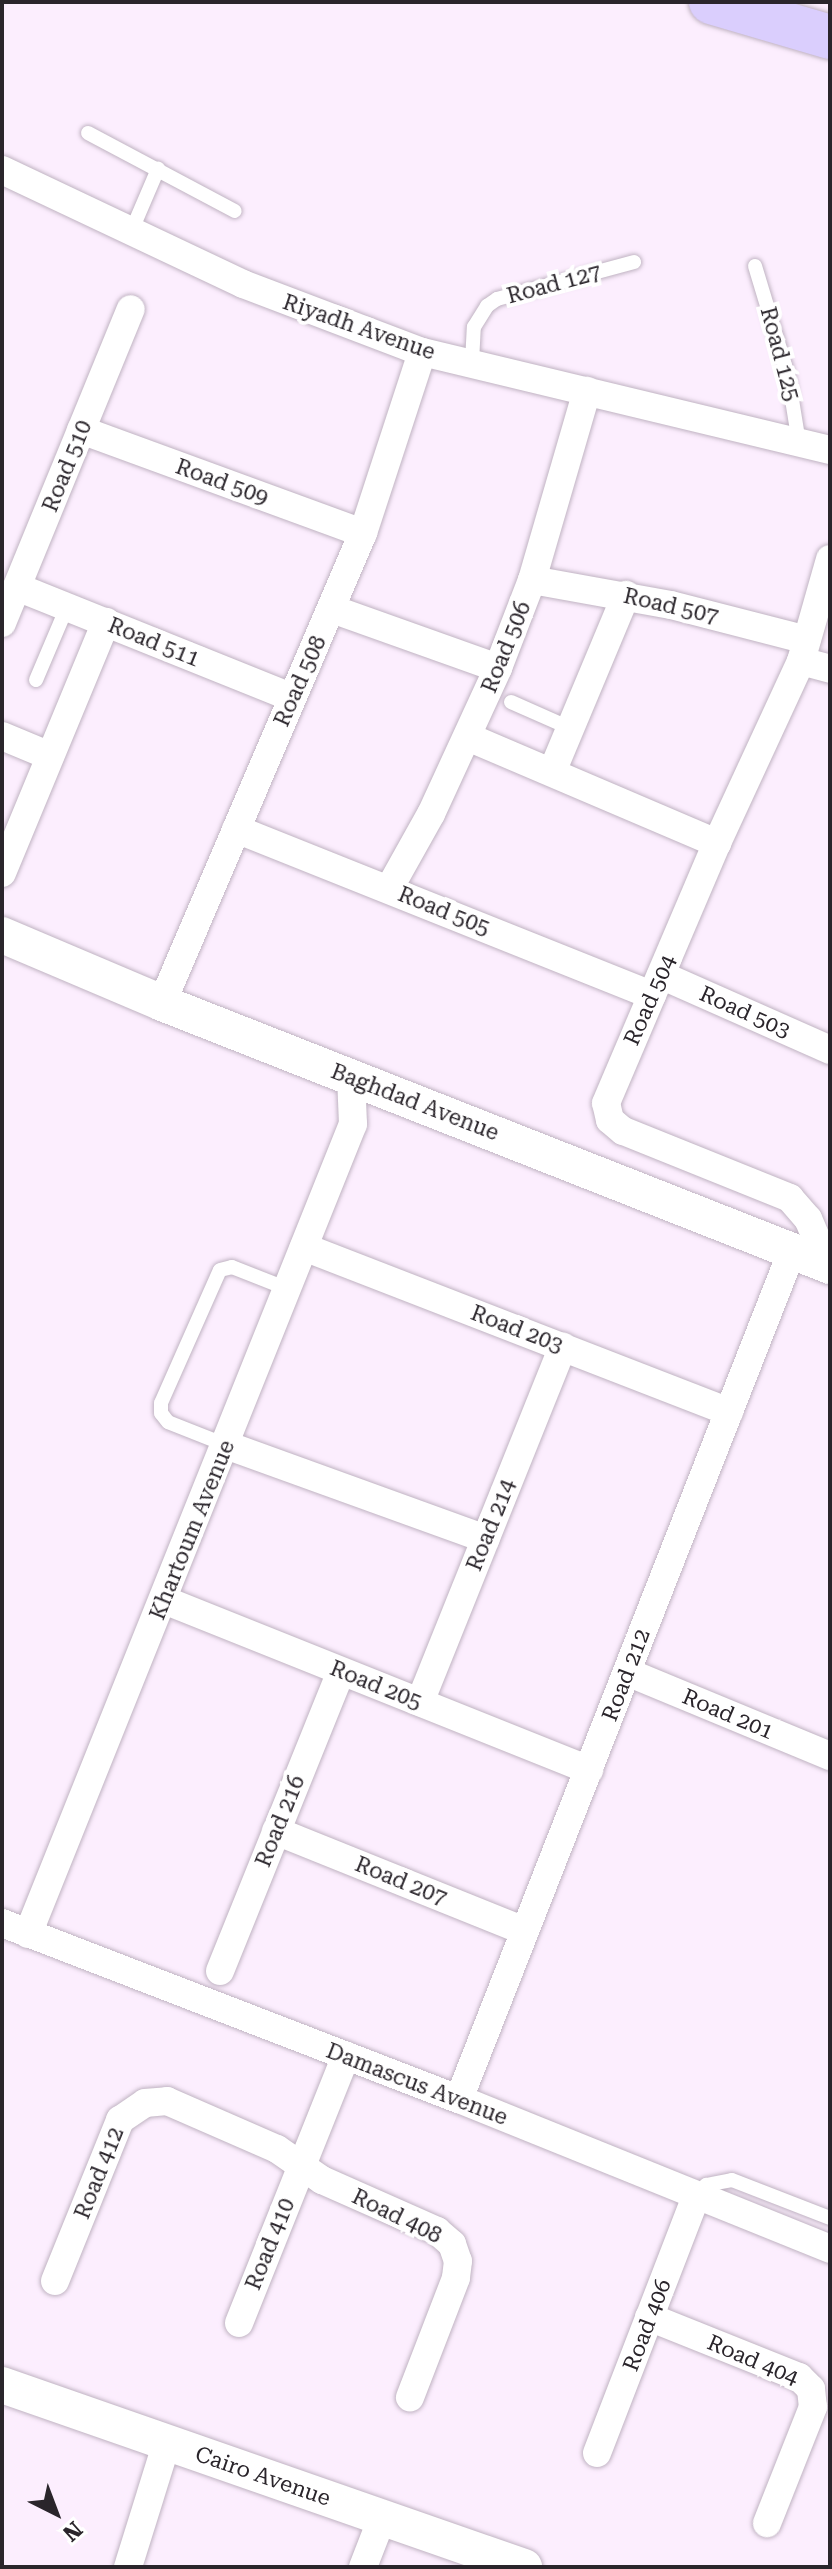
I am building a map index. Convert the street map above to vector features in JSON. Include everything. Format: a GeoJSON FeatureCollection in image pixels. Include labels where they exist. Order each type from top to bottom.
{"type":"FeatureCollection","features":[{"type":"Feature","properties":{"kind":"main road"},"geometry":{"type":"LineString","coordinates":[[711,2],[830,37]]}},
{"type":"Feature","properties":{"kind":"street","name":"Riyadh Avenue"},"geometry":{"type":"LineString","coordinates":[[2,170],[243,284],[422,352],[830,450]]}},
{"type":"Feature","properties":{"kind":"street","name":"Road 510"},"geometry":{"type":"LineString","coordinates":[[2,623],[131,309]]}},
{"type":"Feature","properties":{"kind":"street","name":"Road 508"},"geometry":{"type":"LineString","coordinates":[[162,1003],[363,533],[422,352]]}},
{"type":"Feature","properties":{"kind":"street","name":"Road 506"},"geometry":{"type":"LineString","coordinates":[[389,889],[468,737],[498,668],[532,580],[587,391]]}},
{"type":"Feature","properties":{"kind":"street","name":"Road 509"},"geometry":{"type":"LineString","coordinates":[[81,430],[363,533]]}},
{"type":"Feature","properties":{"kind":"street"},"geometry":{"type":"LineString","coordinates":[[804,651],[830,559]]}},
{"type":"Feature","properties":{"kind":"street","name":"Road 507"},"geometry":{"type":"LineString","coordinates":[[532,580],[626,595],[804,651],[830,669]]}},
{"type":"Feature","properties":{"kind":"street","name":"Road 511"},"geometry":{"type":"LineString","coordinates":[[17,587],[291,697]]}},
{"type":"Feature","properties":{"kind":"street"},"geometry":{"type":"LineString","coordinates":[[552,772],[626,595]]}},
{"type":"Feature","properties":{"kind":"street"},"geometry":{"type":"LineString","coordinates":[[332,609],[498,668]]}},
{"type":"Feature","properties":{"kind":"street"},"geometry":{"type":"LineString","coordinates":[[2,873],[106,622]]}},
{"type":"Feature","properties":{"kind":"street","name":"Road 504"},"geometry":{"type":"LineString","coordinates":[[804,651],[608,1094],[607,1112],[610,1120],[623,1131],[790,1198],[808,1219],[819,1254]]}},
{"type":"Feature","properties":{"kind":"street"},"geometry":{"type":"LineString","coordinates":[[2,736],[50,756]]}},
{"type":"Feature","properties":{"kind":"street"},"geometry":{"type":"LineString","coordinates":[[468,737],[717,843]]}},
{"type":"Feature","properties":{"kind":"street","name":"Road 505"},"geometry":{"type":"LineString","coordinates":[[236,829],[389,889],[656,985]]}},
{"type":"Feature","properties":{"kind":"street","name":"Baghdad Avenue"},"geometry":{"type":"LineString","coordinates":[[2,935],[162,1003],[351,1077],[819,1254]]}},
{"type":"Feature","properties":{"kind":"street","name":"Road 503"},"geometry":{"type":"LineString","coordinates":[[656,985],[828,1045]]}},
{"type":"Feature","properties":{"kind":"street","name":"Khartoum Avenue"},"geometry":{"type":"LineString","coordinates":[[15,1929],[164,1600],[288,1289],[353,1124],[351,1077]]}},
{"type":"Feature","properties":{"kind":"street","name":"Khartoum Avenue"},"geometry":{"type":"LineString","coordinates":[[353,1124],[378,1101],[393,1093]]}},
{"type":"Feature","properties":{"kind":"street","name":"Road 203"},"geometry":{"type":"LineString","coordinates":[[304,1247],[729,1412]]}},
{"type":"Feature","properties":{"kind":"street","name":"Road 212"},"geometry":{"type":"LineString","coordinates":[[459,2099],[729,1412],[819,1254]]}},
{"type":"Feature","properties":{"kind":"street","name":"Road 214"},"geometry":{"type":"LineString","coordinates":[[420,1702],[563,1347]]}},
{"type":"Feature","properties":{"kind":"street"},"geometry":{"type":"LineString","coordinates":[[226,1445],[486,1539]]}},
{"type":"Feature","properties":{"kind":"street","name":"Road 205"},"geometry":{"type":"LineString","coordinates":[[164,1600],[589,1770]]}},
{"type":"Feature","properties":{"kind":"street","name":"Road 216"},"geometry":{"type":"LineString","coordinates":[[220,1971],[341,1671]]}},
{"type":"Feature","properties":{"kind":"street","name":"Road 201"},"geometry":{"type":"LineString","coordinates":[[627,1672],[830,1756]]}},
{"type":"Feature","properties":{"kind":"street","name":"Road 207"},"geometry":{"type":"LineString","coordinates":[[276,1831],[525,1931]]}},
{"type":"Feature","properties":{"kind":"street","name":"Damascus Avenue"},"geometry":{"type":"LineString","coordinates":[[15,1929],[459,2099],[830,2249]]}},
{"type":"Feature","properties":{"kind":"street"},"geometry":{"type":"LineString","coordinates":[[302,2166],[346,2056]]}},
{"type":"Feature","properties":{"kind":"street","name":"Road 412"},"geometry":{"type":"LineString","coordinates":[[55,2281],[120,2120],[136,2107],[167,2101],[277,2149],[302,2166]]}},
{"type":"Feature","properties":{"kind":"street","name":"Road 410"},"geometry":{"type":"LineString","coordinates":[[239,2323],[302,2166]]}},
{"type":"Feature","properties":{"kind":"street","name":"Road 408"},"geometry":{"type":"LineString","coordinates":[[302,2166],[333,2185],[437,2231],[456,2253],[456,2278],[410,2397]]}},
{"type":"Feature","properties":{"kind":"street","name":"Road 406"},"geometry":{"type":"LineString","coordinates":[[597,2453],[696,2197]]}},
{"type":"Feature","properties":{"kind":"street","name":"Road 404"},"geometry":{"type":"LineString","coordinates":[[649,2317],[799,2377],[811,2389],[813,2407],[767,2523]]}},
{"type":"Feature","properties":{"kind":"street","name":"Cairo Avenue"},"geometry":{"type":"LineString","coordinates":[[2,2385],[524,2567]]}},
{"type":"Feature","properties":{"kind":"street"},"geometry":{"type":"LineString","coordinates":[[128,2567],[167,2442]]}},
{"type":"Feature","properties":{"kind":"street"},"geometry":{"type":"LineString","coordinates":[[363,2567],[382,2518]]}},
{"type":"Feature","properties":{"kind":"lane"},"geometry":{"type":"LineString","coordinates":[[88,133],[235,211]]}},
{"type":"Feature","properties":{"kind":"lane"},"geometry":{"type":"LineString","coordinates":[[131,232],[158,169]]}},
{"type":"Feature","properties":{"kind":"lane","name":"Road 127"},"geometry":{"type":"LineString","coordinates":[[472,362],[474,327],[487,306],[497,299],[634,262]]}},
{"type":"Feature","properties":{"kind":"lane","name":"Road 125"},"geometry":{"type":"LineString","coordinates":[[755,266],[788,375],[799,443]]}},
{"type":"Feature","properties":{"kind":"lane"},"geometry":{"type":"LineString","coordinates":[[36,680],[67,607]]}},
{"type":"Feature","properties":{"kind":"lane"},"geometry":{"type":"LineString","coordinates":[[511,702],[570,728]]}},
{"type":"Feature","properties":{"kind":"lane"},"geometry":{"type":"LineString","coordinates":[[226,1445],[168,1422],[161,1413],[161,1403],[220,1270],[232,1267],[288,1289]]}},
{"type":"Feature","properties":{"kind":"lane"},"geometry":{"type":"LineString","coordinates":[[696,2197],[714,2181],[732,2180],[830,2218]]}}]}
